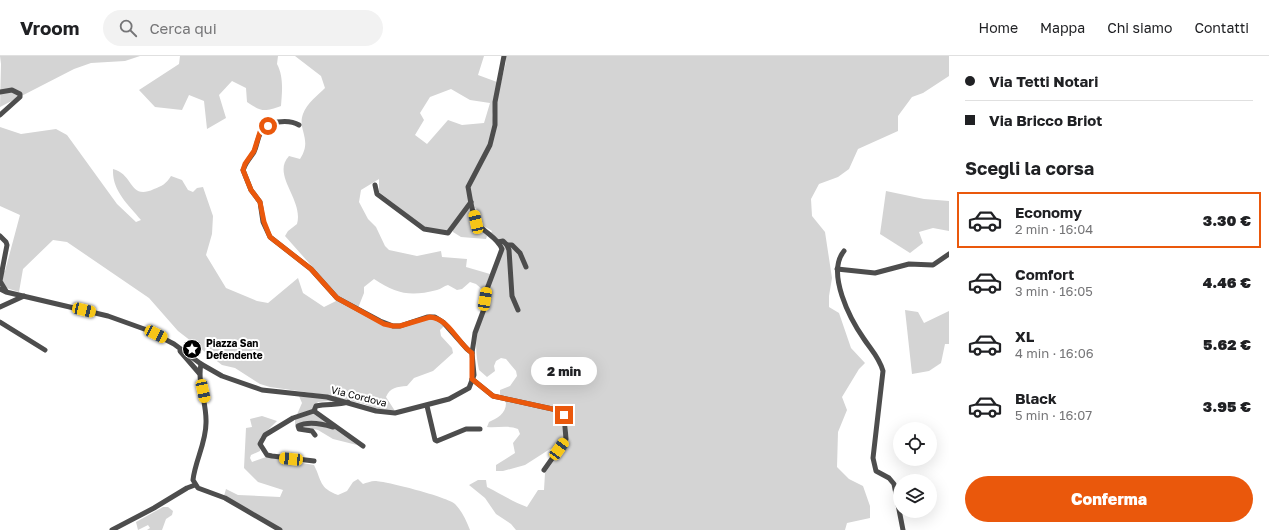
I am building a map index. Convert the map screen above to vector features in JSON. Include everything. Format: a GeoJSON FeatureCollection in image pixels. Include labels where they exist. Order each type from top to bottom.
{"type":"FeatureCollection","features":[{"type":"Feature","properties":{"kind":"street"},"geometry":{"type":"LineString","coordinates":[[504,56],[495,102],[494,125],[490,145],[468,187],[476,222],[498,242],[502,249],[487,289],[484,309],[475,333],[472,353],[472,379],[493,396],[557,410],[564,415],[566,439],[544,470]]}},
{"type":"Feature","properties":{"kind":"street"},"geometry":{"type":"LineString","coordinates":[[0,92],[12,90],[20,94],[20,97],[0,115]]}},
{"type":"Feature","properties":{"kind":"street"},"geometry":{"type":"LineString","coordinates":[[299,125],[292,121],[284,121],[263,129],[260,132],[254,151],[243,170],[251,190],[260,202],[264,222],[270,237],[311,269],[343,303],[384,324],[393,326],[400,326],[427,317],[435,317],[444,322],[467,350],[472,353]]}},
{"type":"Feature","properties":{"kind":"street"},"geometry":{"type":"LineString","coordinates":[[375,185],[378,194],[419,226],[428,231],[448,233],[471,202]]}},
{"type":"Feature","properties":{"kind":"street"},"geometry":{"type":"LineString","coordinates":[[0,236],[7,245],[0,281],[6,292]]}},
{"type":"Feature","properties":{"kind":"street"},"geometry":{"type":"LineString","coordinates":[[498,242],[503,241],[507,245],[512,245],[520,252],[526,267]]}},
{"type":"Feature","properties":{"kind":"street"},"geometry":{"type":"LineString","coordinates":[[507,245],[512,296],[518,310]]}},
{"type":"Feature","properties":{"kind":"street"},"geometry":{"type":"LineString","coordinates":[[844,252],[840,257],[837,269],[840,292],[863,338],[879,359],[883,371],[873,458],[876,471],[889,478],[894,484],[903,530]]}},
{"type":"Feature","properties":{"kind":"street"},"geometry":{"type":"LineString","coordinates":[[837,269],[875,273],[903,264],[933,265],[949,254]]}},
{"type":"Feature","properties":{"kind":"street"},"geometry":{"type":"LineString","coordinates":[[0,289],[6,292],[108,316],[147,330],[174,344],[200,373]]}},
{"type":"Feature","properties":{"kind":"street"},"geometry":{"type":"LineString","coordinates":[[0,307],[25,296]]}},
{"type":"Feature","properties":{"kind":"street"},"geometry":{"type":"LineString","coordinates":[[0,322],[45,350]]}},
{"type":"Feature","properties":{"kind":"street","name":"Via Cordova"},"geometry":{"type":"LineString","coordinates":[[174,344],[201,364],[222,376],[262,390],[327,397],[388,413],[427,406],[449,399],[469,388],[472,379]]}},
{"type":"Feature","properties":{"kind":"street"},"geometry":{"type":"LineString","coordinates":[[195,485],[193,477],[206,424],[205,403],[200,373],[201,364]]}},
{"type":"Feature","properties":{"kind":"street"},"geometry":{"type":"LineString","coordinates":[[314,461],[267,455],[260,444],[265,435],[297,416],[314,411],[316,406],[325,404],[342,405],[349,402]]}},
{"type":"Feature","properties":{"kind":"street"},"geometry":{"type":"LineString","coordinates":[[427,406],[435,440],[437,441],[466,429],[480,429]]}},
{"type":"Feature","properties":{"kind":"street"},"geometry":{"type":"LineString","coordinates":[[314,411],[363,446]]}},
{"type":"Feature","properties":{"kind":"street"},"geometry":{"type":"LineString","coordinates":[[315,435],[312,431],[299,430],[298,426],[303,423],[336,428]]}},
{"type":"Feature","properties":{"kind":"street"},"geometry":{"type":"LineString","coordinates":[[112,530],[195,485],[225,498],[280,530]]}},
{"type":"Feature","properties":{"kind":"shaded area"},"geometry":{"type":"Polygon","coordinates":[[[0,56],[140,56],[125,61],[91,63],[74,69],[0,107],[0,56]]]}},
{"type":"Feature","properties":{"kind":"shaded area"},"geometry":{"type":"Polygon","coordinates":[[[180,56],[278,56],[277,64],[281,74],[282,85],[281,106],[267,110],[256,108],[247,102],[246,88],[232,81],[219,95],[226,118],[207,129],[204,101],[189,95],[182,110],[155,107],[139,90],[179,64],[180,56]]]}},
{"type":"Feature","properties":{"kind":"shaded area"},"geometry":{"type":"Polygon","coordinates":[[[295,56],[484,56],[478,75],[497,82],[492,119],[506,62],[506,56],[949,56],[949,76],[923,93],[912,97],[898,116],[898,131],[858,149],[849,169],[838,177],[819,184],[811,199],[812,216],[825,232],[832,278],[829,307],[839,313],[851,348],[865,363],[859,369],[842,397],[847,410],[838,432],[837,467],[849,479],[863,486],[870,506],[870,518],[847,523],[845,530],[516,530],[511,524],[496,514],[485,498],[469,485],[478,480],[486,480],[487,487],[527,507],[538,490],[544,490],[545,473],[568,441],[568,414],[558,409],[500,396],[500,390],[510,386],[517,376],[516,371],[506,359],[501,358],[496,361],[494,366],[495,371],[487,377],[479,370],[476,353],[478,328],[489,301],[490,297],[487,294],[501,243],[491,233],[492,231],[482,225],[476,208],[471,208],[476,225],[487,236],[486,239],[461,237],[453,232],[453,228],[450,231],[429,231],[379,192],[379,179],[361,190],[359,202],[368,219],[376,227],[385,246],[389,250],[417,256],[441,251],[442,257],[467,259],[466,267],[490,274],[484,291],[476,284],[470,282],[462,289],[457,290],[448,285],[437,290],[411,294],[397,291],[374,279],[364,287],[364,293],[358,308],[340,298],[285,236],[288,231],[297,224],[298,215],[296,206],[285,180],[284,163],[289,156],[300,159],[304,152],[305,140],[302,125],[303,114],[307,106],[325,88],[321,76],[295,56]],[[451,89],[430,97],[420,113],[424,120],[415,135],[427,144],[448,120],[462,125],[484,123],[490,103],[470,100],[451,89]]]}},
{"type":"Feature","properties":{"kind":"shaded area"},"geometry":{"type":"Polygon","coordinates":[[[0,127],[21,134],[56,129],[67,135],[117,204],[136,222],[141,220],[118,191],[113,177],[113,169],[125,176],[140,192],[146,192],[159,187],[166,183],[171,176],[182,180],[188,190],[193,192],[197,188],[203,187],[213,216],[212,234],[206,255],[226,288],[257,301],[268,303],[298,278],[303,293],[324,307],[338,300],[393,327],[427,318],[434,318],[445,325],[440,330],[441,336],[452,348],[453,353],[433,371],[414,378],[407,386],[397,387],[390,391],[386,397],[395,411],[376,409],[364,404],[326,395],[270,387],[260,384],[235,368],[222,365],[178,331],[149,298],[67,242],[53,240],[23,269],[19,292],[0,286],[0,269],[5,271],[20,215],[0,206],[0,127]]]}},
{"type":"Feature","properties":{"kind":"shaded area"},"geometry":{"type":"Polygon","coordinates":[[[886,191],[924,199],[949,201],[949,231],[933,228],[919,232],[923,243],[910,253],[880,234],[886,191]]]}},
{"type":"Feature","properties":{"kind":"shaded area"},"geometry":{"type":"Polygon","coordinates":[[[905,310],[918,312],[924,323],[949,311],[949,344],[945,344],[941,363],[929,371],[912,374],[905,310]]]}},
{"type":"Feature","properties":{"kind":"shaded area"},"geometry":{"type":"Polygon","coordinates":[[[299,396],[326,398],[340,403],[328,401],[318,402],[313,407],[357,445],[333,439],[318,430],[295,425],[295,419],[302,403],[299,396]]]}},
{"type":"Feature","properties":{"kind":"shaded area"},"geometry":{"type":"Polygon","coordinates":[[[504,400],[561,413],[565,438],[558,446],[550,449],[525,465],[503,471],[496,471],[496,465],[515,453],[513,443],[520,434],[518,429],[514,428],[487,427],[489,422],[503,413],[506,407],[504,400]]]}},
{"type":"Feature","properties":{"kind":"shaded area"},"geometry":{"type":"Polygon","coordinates":[[[262,416],[277,421],[260,438],[260,451],[251,455],[250,458],[252,462],[266,457],[314,465],[324,487],[338,495],[347,491],[353,482],[358,479],[363,484],[373,481],[381,482],[403,486],[441,497],[455,504],[464,516],[470,530],[283,530],[224,496],[226,489],[238,495],[280,497],[283,490],[258,482],[244,468],[246,428],[252,427],[250,419],[262,416]]]}},
{"type":"Feature","properties":{"kind":"shaded area"},"geometry":{"type":"Polygon","coordinates":[[[163,507],[168,507],[173,511],[172,515],[166,519],[162,530],[147,530],[150,528],[148,525],[138,530],[136,522],[163,507]]]}},
{"type":"Feature","properties":{"kind":"place","name":"Piazza San Defendente"},"geometry":{"type":"Point","coordinates":[192,349]}},
{"type":"Feature","properties":{"kind":"route"},"geometry":{"type":"LineString","coordinates":[[268,126],[260,132],[257,145],[243,170],[251,190],[260,202],[266,231],[275,242],[311,269],[343,303],[355,307],[384,324],[400,326],[427,317],[435,317],[444,322],[467,350],[472,353],[474,375],[472,379],[490,395],[497,398],[557,410],[562,412],[564,415]]}}]}
